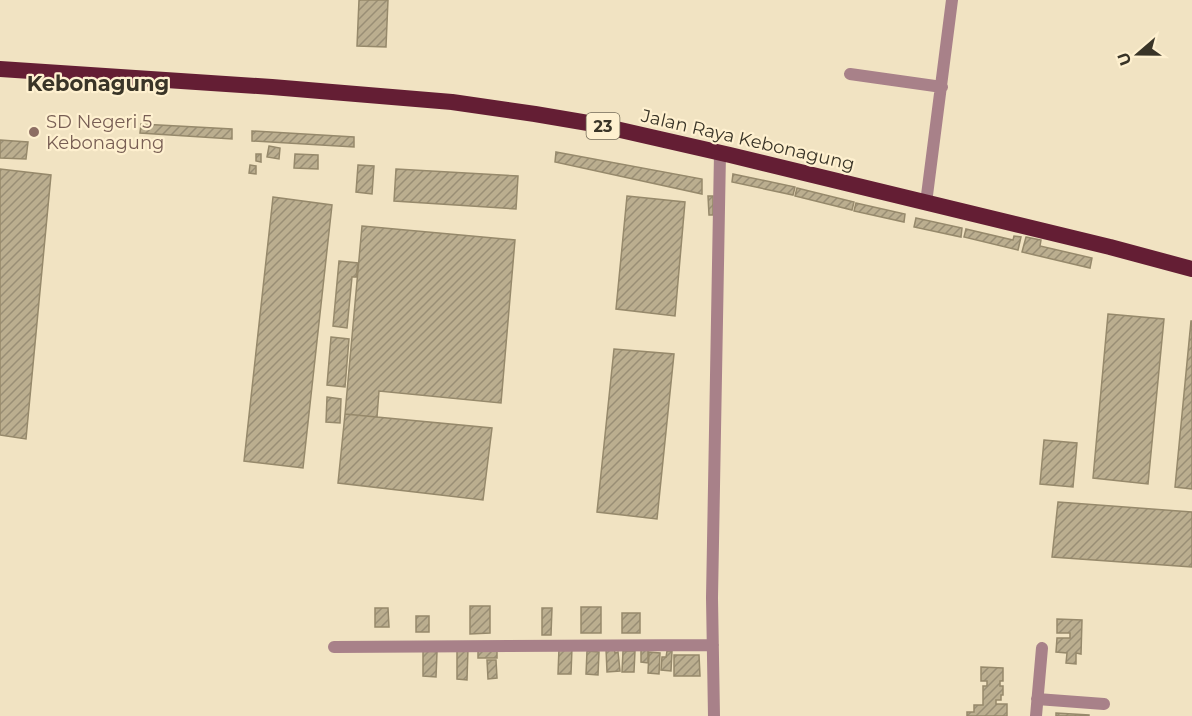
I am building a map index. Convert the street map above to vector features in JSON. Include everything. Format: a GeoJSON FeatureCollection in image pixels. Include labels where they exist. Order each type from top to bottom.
{"type":"FeatureCollection","features":[{"type":"Feature","properties":{"kind":"highway","name":"Jalan Raya Kebonagung"},"geometry":{"type":"LineString","coordinates":[[0,69],[272,87],[452,102],[594,124],[1110,247],[1192,269]]}},
{"type":"Feature","properties":{"kind":"street"},"geometry":{"type":"LineString","coordinates":[[926,203],[952,0]]}},
{"type":"Feature","properties":{"kind":"street"},"geometry":{"type":"LineString","coordinates":[[850,74],[942,87]]}},
{"type":"Feature","properties":{"kind":"street"},"geometry":{"type":"LineString","coordinates":[[714,716],[720,153]]}},
{"type":"Feature","properties":{"kind":"street"},"geometry":{"type":"LineString","coordinates":[[334,647],[713,645]]}},
{"type":"Feature","properties":{"kind":"street"},"geometry":{"type":"LineString","coordinates":[[1036,716],[1042,648]]}},
{"type":"Feature","properties":{"kind":"street"},"geometry":{"type":"LineString","coordinates":[[1037,699],[1104,704]]}},
{"type":"Feature","properties":{"kind":"building"},"geometry":{"type":"Polygon","coordinates":[[[359,0],[388,0],[386,47],[357,46],[359,0]]]}},
{"type":"Feature","properties":{"kind":"building"},"geometry":{"type":"Polygon","coordinates":[[[141,124],[232,129],[232,139],[140,133],[141,124]]]}},
{"type":"Feature","properties":{"kind":"building"},"geometry":{"type":"Polygon","coordinates":[[[252,131],[354,137],[354,147],[252,141],[252,131]]]}},
{"type":"Feature","properties":{"kind":"building"},"geometry":{"type":"Polygon","coordinates":[[[0,140],[28,142],[26,159],[0,158],[0,140]]]}},
{"type":"Feature","properties":{"kind":"building"},"geometry":{"type":"Polygon","coordinates":[[[269,146],[280,148],[279,159],[267,157],[269,146]]]}},
{"type":"Feature","properties":{"kind":"building"},"geometry":{"type":"Polygon","coordinates":[[[556,152],[702,179],[702,194],[555,162],[556,152]]]}},
{"type":"Feature","properties":{"kind":"building"},"geometry":{"type":"Polygon","coordinates":[[[256,154],[261,154],[261,162],[256,161],[256,154]]]}},
{"type":"Feature","properties":{"kind":"building"},"geometry":{"type":"Polygon","coordinates":[[[295,154],[318,155],[318,169],[294,168],[295,154]]]}},
{"type":"Feature","properties":{"kind":"building"},"geometry":{"type":"Polygon","coordinates":[[[250,165],[256,166],[256,174],[249,173],[250,165]]]}},
{"type":"Feature","properties":{"kind":"building"},"geometry":{"type":"Polygon","coordinates":[[[358,165],[374,166],[372,194],[356,192],[358,165]]]}},
{"type":"Feature","properties":{"kind":"building"},"geometry":{"type":"Polygon","coordinates":[[[0,169],[51,175],[26,439],[0,435],[0,169]]]}},
{"type":"Feature","properties":{"kind":"building"},"geometry":{"type":"Polygon","coordinates":[[[396,169],[518,176],[516,209],[394,201],[396,169]]]}},
{"type":"Feature","properties":{"kind":"building"},"geometry":{"type":"Polygon","coordinates":[[[733,174],[795,187],[793,195],[732,182],[733,174]]]}},
{"type":"Feature","properties":{"kind":"building"},"geometry":{"type":"Polygon","coordinates":[[[797,188],[854,202],[852,210],[795,196],[797,188]]]}},
{"type":"Feature","properties":{"kind":"building"},"geometry":{"type":"Polygon","coordinates":[[[627,196],[685,202],[675,316],[616,309],[627,196]]]}},
{"type":"Feature","properties":{"kind":"building"},"geometry":{"type":"Polygon","coordinates":[[[708,196],[713,196],[713,215],[709,215],[708,196]]]}},
{"type":"Feature","properties":{"kind":"building"},"geometry":{"type":"Polygon","coordinates":[[[273,197],[332,205],[303,468],[244,461],[273,197]]]}},
{"type":"Feature","properties":{"kind":"building"},"geometry":{"type":"Polygon","coordinates":[[[856,203],[905,214],[904,222],[854,211],[856,203]]]}},
{"type":"Feature","properties":{"kind":"building"},"geometry":{"type":"Polygon","coordinates":[[[916,218],[962,228],[961,237],[914,227],[916,218]]]}},
{"type":"Feature","properties":{"kind":"building"},"geometry":{"type":"Polygon","coordinates":[[[362,226],[515,240],[501,403],[379,391],[377,417],[345,414],[362,226]]]}},
{"type":"Feature","properties":{"kind":"building"},"geometry":{"type":"Polygon","coordinates":[[[966,229],[1013,240],[1014,236],[1021,237],[1018,250],[964,237],[966,229]]]}},
{"type":"Feature","properties":{"kind":"building"},"geometry":{"type":"Polygon","coordinates":[[[1026,237],[1041,240],[1040,246],[1092,258],[1090,268],[1022,252],[1026,237]]]}},
{"type":"Feature","properties":{"kind":"building"},"geometry":{"type":"Polygon","coordinates":[[[339,261],[358,263],[356,277],[352,277],[347,328],[333,326],[339,261]]]}},
{"type":"Feature","properties":{"kind":"building"},"geometry":{"type":"Polygon","coordinates":[[[1108,314],[1164,319],[1148,484],[1093,478],[1108,314]]]}},
{"type":"Feature","properties":{"kind":"building"},"geometry":{"type":"Polygon","coordinates":[[[1192,321],[1192,489],[1175,487],[1192,321]]]}},
{"type":"Feature","properties":{"kind":"building"},"geometry":{"type":"Polygon","coordinates":[[[331,337],[349,339],[345,387],[327,385],[331,337]]]}},
{"type":"Feature","properties":{"kind":"building"},"geometry":{"type":"Polygon","coordinates":[[[614,349],[674,354],[657,519],[597,512],[614,349]]]}},
{"type":"Feature","properties":{"kind":"building"},"geometry":{"type":"Polygon","coordinates":[[[327,397],[341,399],[340,423],[326,422],[327,397]]]}},
{"type":"Feature","properties":{"kind":"building"},"geometry":{"type":"Polygon","coordinates":[[[345,414],[492,428],[483,500],[338,483],[345,414]]]}},
{"type":"Feature","properties":{"kind":"building"},"geometry":{"type":"Polygon","coordinates":[[[1044,440],[1077,443],[1073,487],[1040,484],[1044,440]]]}},
{"type":"Feature","properties":{"kind":"building"},"geometry":{"type":"Polygon","coordinates":[[[1058,502],[1192,512],[1192,567],[1052,557],[1058,502]]]}},
{"type":"Feature","properties":{"kind":"building"},"geometry":{"type":"Polygon","coordinates":[[[470,606],[490,606],[490,633],[470,634],[470,606]]]}},
{"type":"Feature","properties":{"kind":"building"},"geometry":{"type":"Polygon","coordinates":[[[581,607],[601,607],[601,633],[581,633],[581,607]]]}},
{"type":"Feature","properties":{"kind":"building"},"geometry":{"type":"Polygon","coordinates":[[[375,608],[388,608],[389,627],[375,627],[375,608]]]}},
{"type":"Feature","properties":{"kind":"building"},"geometry":{"type":"Polygon","coordinates":[[[542,608],[552,608],[551,635],[542,635],[542,608]]]}},
{"type":"Feature","properties":{"kind":"building"},"geometry":{"type":"Polygon","coordinates":[[[622,613],[640,613],[640,633],[622,633],[622,613]]]}},
{"type":"Feature","properties":{"kind":"building"},"geometry":{"type":"Polygon","coordinates":[[[416,616],[429,616],[429,632],[416,632],[416,616]]]}},
{"type":"Feature","properties":{"kind":"building"},"geometry":{"type":"Polygon","coordinates":[[[1057,619],[1082,620],[1081,654],[1076,653],[1076,664],[1066,663],[1067,653],[1056,652],[1057,638],[1070,638],[1070,633],[1057,633],[1057,619]]]}},
{"type":"Feature","properties":{"kind":"building"},"geometry":{"type":"Polygon","coordinates":[[[641,647],[648,647],[648,663],[641,662],[641,647]]]}},
{"type":"Feature","properties":{"kind":"building"},"geometry":{"type":"Polygon","coordinates":[[[468,648],[467,680],[457,679],[457,649],[468,648]]]}},
{"type":"Feature","properties":{"kind":"building"},"geometry":{"type":"Polygon","coordinates":[[[497,648],[497,658],[478,658],[478,649],[497,648]]]}},
{"type":"Feature","properties":{"kind":"building"},"geometry":{"type":"Polygon","coordinates":[[[559,648],[572,648],[571,674],[558,674],[559,648]]]}},
{"type":"Feature","properties":{"kind":"building"},"geometry":{"type":"Polygon","coordinates":[[[614,648],[615,653],[618,652],[620,671],[607,672],[606,649],[614,648]]]}},
{"type":"Feature","properties":{"kind":"building"},"geometry":{"type":"Polygon","coordinates":[[[423,649],[437,652],[436,677],[423,676],[423,649]]]}},
{"type":"Feature","properties":{"kind":"building"},"geometry":{"type":"Polygon","coordinates":[[[587,651],[599,652],[598,675],[586,674],[587,651]]]}},
{"type":"Feature","properties":{"kind":"building"},"geometry":{"type":"Polygon","coordinates":[[[623,651],[635,651],[634,672],[622,672],[623,651]]]}},
{"type":"Feature","properties":{"kind":"building"},"geometry":{"type":"Polygon","coordinates":[[[667,651],[672,651],[671,671],[661,670],[662,657],[666,657],[667,651]]]}},
{"type":"Feature","properties":{"kind":"building"},"geometry":{"type":"Polygon","coordinates":[[[649,652],[660,653],[659,674],[648,673],[649,652]]]}},
{"type":"Feature","properties":{"kind":"building"},"geometry":{"type":"Polygon","coordinates":[[[674,655],[699,655],[700,676],[674,676],[674,655]]]}},
{"type":"Feature","properties":{"kind":"building"},"geometry":{"type":"Polygon","coordinates":[[[487,660],[496,660],[497,678],[488,679],[487,660]]]}},
{"type":"Feature","properties":{"kind":"building"},"geometry":{"type":"Polygon","coordinates":[[[981,667],[1003,668],[1003,681],[1000,681],[1000,686],[1003,686],[1003,695],[1001,695],[1001,700],[996,700],[996,704],[1007,704],[1007,716],[967,716],[967,712],[974,712],[974,705],[983,705],[983,686],[987,686],[987,681],[981,681],[981,667]]]}},
{"type":"Feature","properties":{"kind":"building"},"geometry":{"type":"Polygon","coordinates":[[[1056,713],[1089,715],[1089,716],[1056,716],[1056,713]]]}},
{"type":"Feature","properties":{"kind":"place","name":"SD Negeri 5 Kebonagung"},"geometry":{"type":"Point","coordinates":[34,132]}},
{"type":"Feature","properties":{"kind":"district","name":"Kebonagung"},"geometry":{"type":"Point","coordinates":[98,83]}}]}
